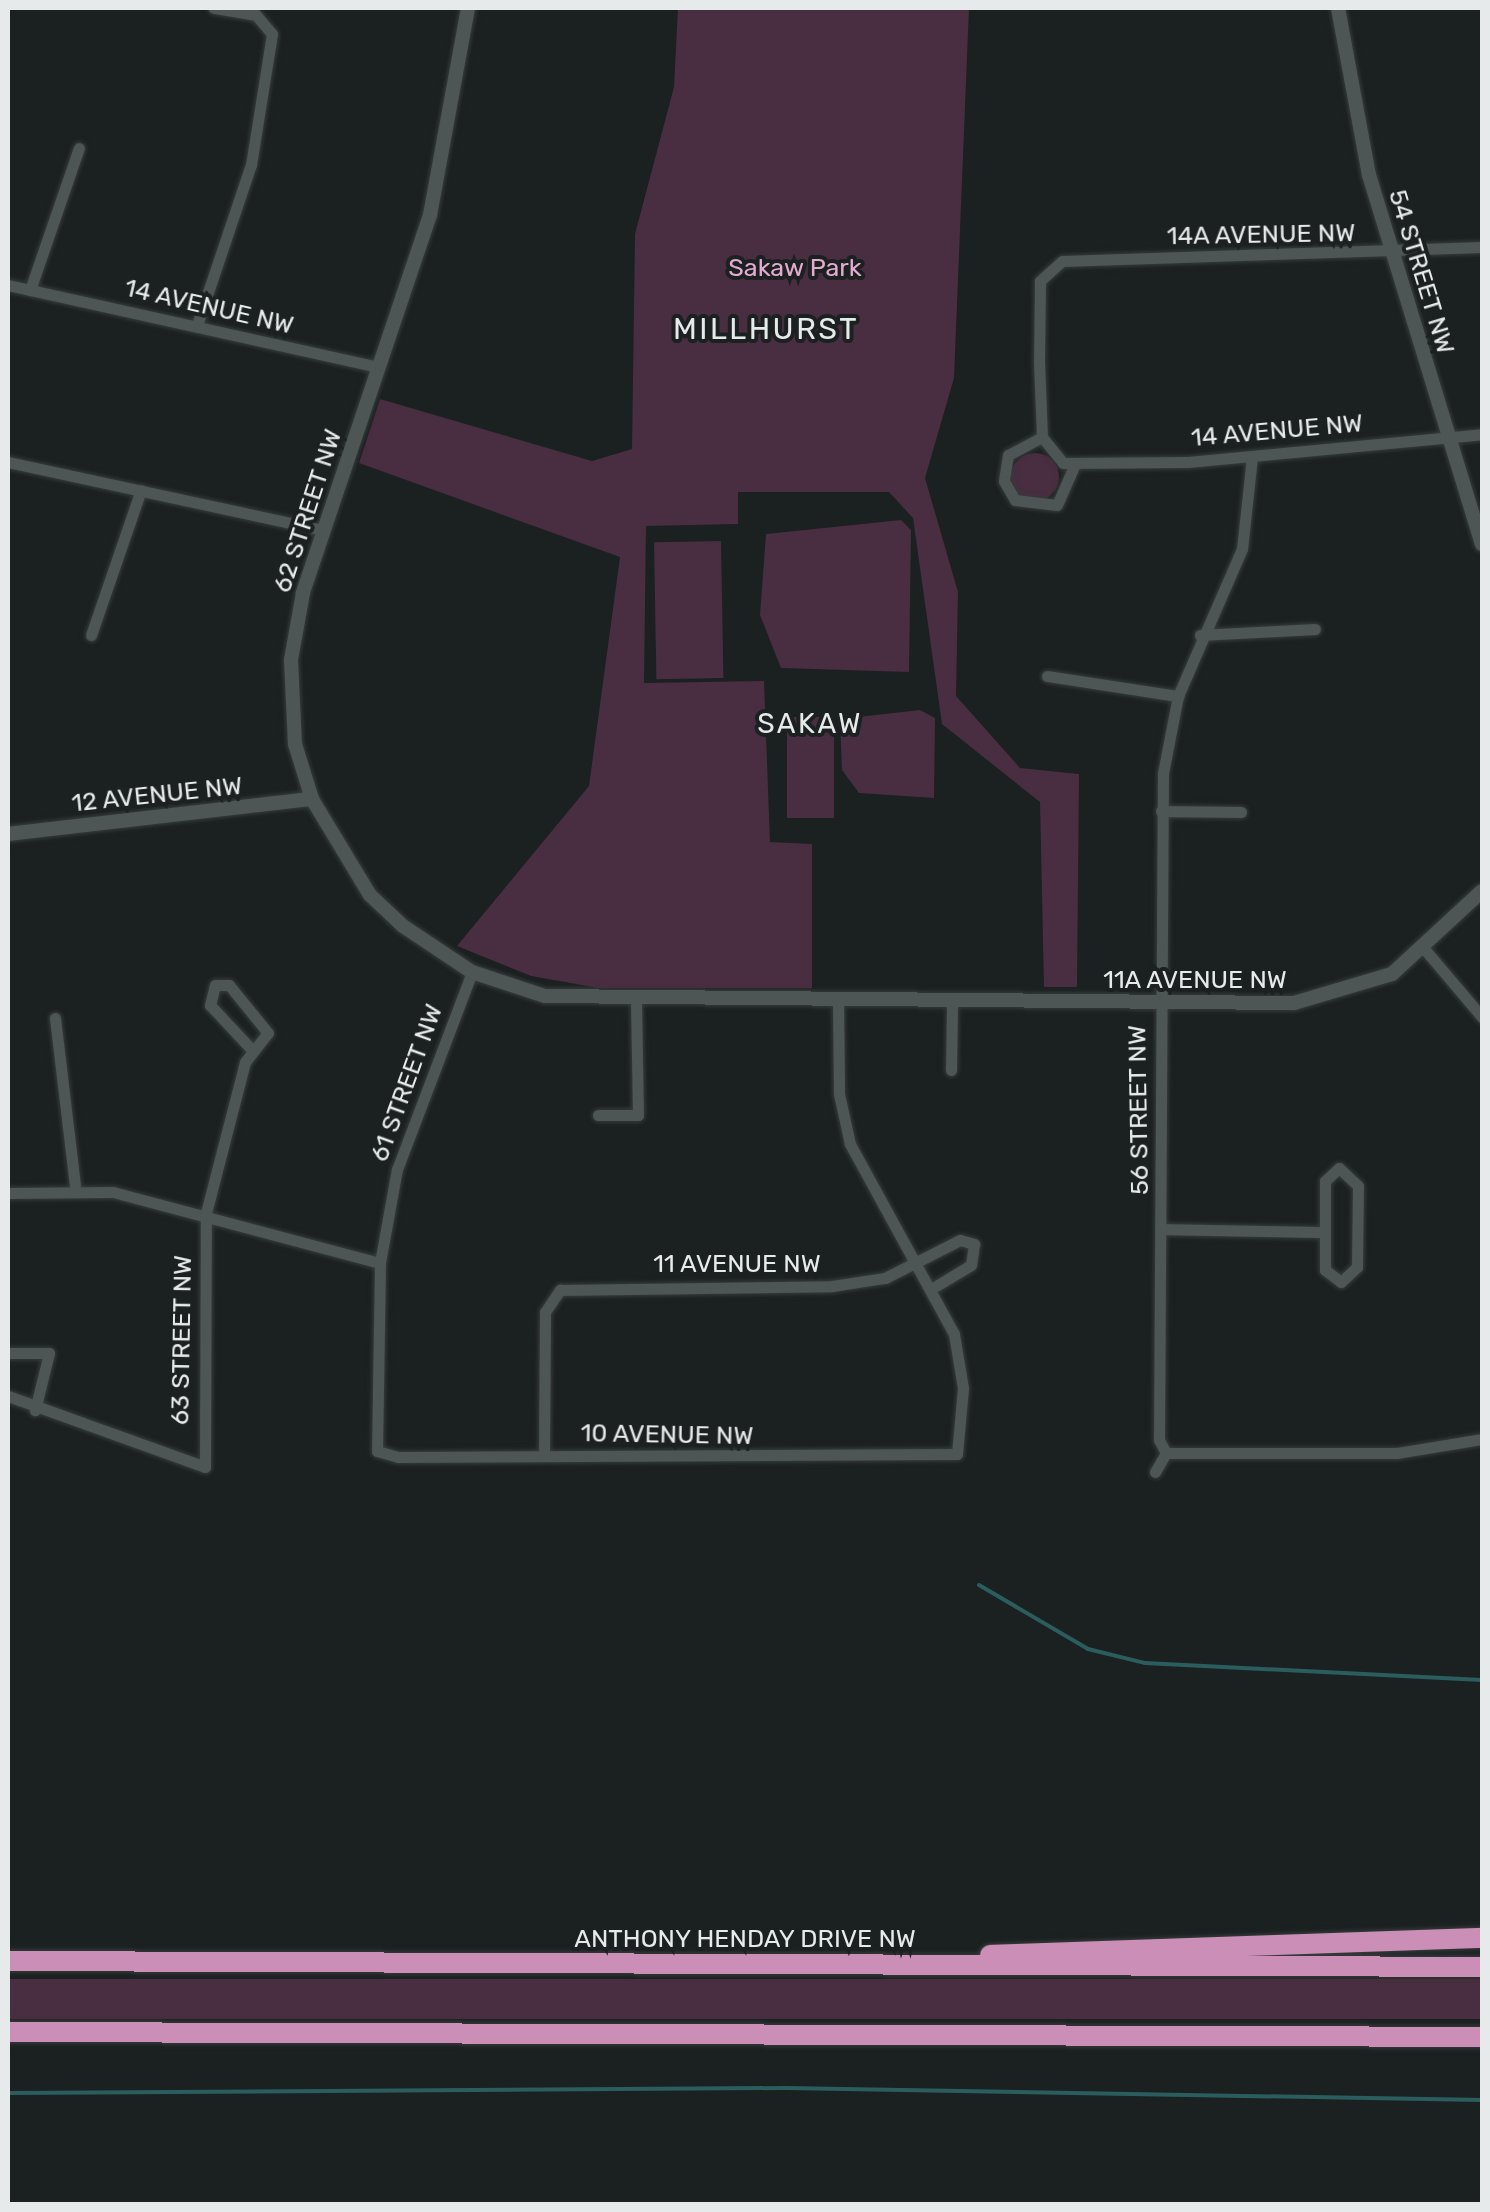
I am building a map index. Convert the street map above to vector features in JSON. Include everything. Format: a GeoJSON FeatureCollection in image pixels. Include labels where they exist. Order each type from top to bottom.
{"type":"FeatureCollection","features":[{"type":"Feature","properties":{"kind":"highway"},"geometry":{"type":"LineString","coordinates":[[906,1964],[1049,1948],[1482,1938]]}},
{"type":"Feature","properties":{"kind":"highway","name":"ANTHONY HENDAY DRIVE NW"},"geometry":{"type":"LineString","coordinates":[[8,1961],[1481,1966]]}},
{"type":"Feature","properties":{"kind":"highway"},"geometry":{"type":"LineString","coordinates":[[8,2032],[1482,2037]]}},
{"type":"Feature","properties":{"kind":"street"},"geometry":{"type":"LineString","coordinates":[[198,325],[251,165],[268,22],[214,8]]}},
{"type":"Feature","properties":{"kind":"street","name":"62 STREET NW"},"geometry":{"type":"LineString","coordinates":[[468,8],[430,214],[324,530],[291,660],[295,744],[312,800],[370,895],[472,972]]}},
{"type":"Feature","properties":{"kind":"street","name":"54 STREET NW"},"geometry":{"type":"LineString","coordinates":[[1338,8],[1393,255],[1482,544]]}},
{"type":"Feature","properties":{"kind":"street"},"geometry":{"type":"LineString","coordinates":[[30,290],[80,148]]}},
{"type":"Feature","properties":{"kind":"street","name":"14A AVENUE NW"},"geometry":{"type":"LineString","coordinates":[[1042,437],[1044,272],[1062,260],[1393,255],[1482,247]]}},
{"type":"Feature","properties":{"kind":"street","name":"14 AVENUE NW"},"geometry":{"type":"LineString","coordinates":[[8,284],[378,368]]}},
{"type":"Feature","properties":{"kind":"street","name":"14 AVENUE NW"},"geometry":{"type":"LineString","coordinates":[[1069,464],[1252,457],[1482,434]]}},
{"type":"Feature","properties":{"kind":"street"},"geometry":{"type":"LineString","coordinates":[[1042,437],[1069,464],[1061,502],[1022,504],[1006,488],[1004,465],[1020,444],[1042,437]]}},
{"type":"Feature","properties":{"kind":"street","name":"56 STREET NW"},"geometry":{"type":"LineString","coordinates":[[1166,1453],[1159,1440],[1163,1229],[1161,812],[1178,696],[1200,635],[1242,549],[1252,457]]}},
{"type":"Feature","properties":{"kind":"street"},"geometry":{"type":"LineString","coordinates":[[8,462],[324,530]]}},
{"type":"Feature","properties":{"kind":"street"},"geometry":{"type":"LineString","coordinates":[[91,634],[141,490]]}},
{"type":"Feature","properties":{"kind":"street"},"geometry":{"type":"LineString","coordinates":[[1200,635],[1316,629]]}},
{"type":"Feature","properties":{"kind":"street"},"geometry":{"type":"LineString","coordinates":[[1047,676],[1178,696]]}},
{"type":"Feature","properties":{"kind":"street","name":"12 AVENUE NW"},"geometry":{"type":"LineString","coordinates":[[8,834],[312,800]]}},
{"type":"Feature","properties":{"kind":"street"},"geometry":{"type":"LineString","coordinates":[[1161,812],[1242,812]]}},
{"type":"Feature","properties":{"kind":"street"},"geometry":{"type":"LineString","coordinates":[[1482,891],[1426,951],[1482,1017]]}},
{"type":"Feature","properties":{"kind":"street","name":"11A AVENUE NW"},"geometry":{"type":"LineString","coordinates":[[472,972],[545,996],[636,1002],[1294,1004],[1369,984],[1426,951]]}},
{"type":"Feature","properties":{"kind":"street","name":"61 STREET NW"},"geometry":{"type":"LineString","coordinates":[[377,1450],[380,1263],[397,1169],[472,972]]}},
{"type":"Feature","properties":{"kind":"street"},"geometry":{"type":"LineString","coordinates":[[206,1214],[252,1050],[266,1037],[266,1022],[229,986],[215,984],[210,1005],[252,1050]]}},
{"type":"Feature","properties":{"kind":"street"},"geometry":{"type":"LineString","coordinates":[[598,1115],[638,1115],[636,1002]]}},
{"type":"Feature","properties":{"kind":"street"},"geometry":{"type":"LineString","coordinates":[[838,1004],[838,1094],[850,1144],[936,1286]]}},
{"type":"Feature","properties":{"kind":"street"},"geometry":{"type":"LineString","coordinates":[[950,1070],[952,1004]]}},
{"type":"Feature","properties":{"kind":"street"},"geometry":{"type":"LineString","coordinates":[[54,1018],[75,1186]]}},
{"type":"Feature","properties":{"kind":"street"},"geometry":{"type":"LineString","coordinates":[[1348,1169],[1358,1186],[1348,1280],[1326,1270],[1325,1232],[1325,1181],[1348,1169]]}},
{"type":"Feature","properties":{"kind":"street"},"geometry":{"type":"LineString","coordinates":[[8,1193],[75,1186],[206,1214],[380,1263]]}},
{"type":"Feature","properties":{"kind":"street","name":"63 STREET NW"},"geometry":{"type":"LineString","coordinates":[[35,1410],[205,1466],[206,1214]]}},
{"type":"Feature","properties":{"kind":"street","name":"56 STREET NW"},"geometry":{"type":"LineString","coordinates":[[1163,1229],[1325,1232]]}},
{"type":"Feature","properties":{"kind":"street","name":"11 AVENUE NW"},"geometry":{"type":"LineString","coordinates":[[544,1456],[552,1295],[572,1286],[832,1286],[921,1263],[960,1240],[974,1244],[971,1265],[936,1286]]}},
{"type":"Feature","properties":{"kind":"street","name":"10 AVENUE NW"},"geometry":{"type":"LineString","coordinates":[[377,1450],[544,1456],[956,1454],[960,1358],[936,1286]]}},
{"type":"Feature","properties":{"kind":"street"},"geometry":{"type":"LineString","coordinates":[[8,1353],[49,1353],[35,1410],[8,1396]]}},
{"type":"Feature","properties":{"kind":"street"},"geometry":{"type":"LineString","coordinates":[[1155,1472],[1166,1453],[1397,1453],[1482,1439]]}},
{"type":"Feature","properties":{"kind":"green space","name":"Sakaw Park"},"geometry":{"type":"Polygon","coordinates":[[[678,8],[969,8],[954,378],[925,478],[958,592],[956,696],[1020,768],[1079,774],[1077,987],[1044,987],[1040,802],[942,724],[913,518],[889,492],[738,492],[738,524],[646,526],[644,683],[764,681],[770,842],[812,844],[812,988],[599,988],[531,976],[457,946],[589,786],[620,557],[359,463],[380,399],[592,461],[632,449],[635,234],[674,87],[678,8]]]}},
{"type":"Feature","properties":{"kind":"green space"},"geometry":{"type":"Polygon","coordinates":[[[1035,453],[1052,460],[1059,477],[1052,494],[1035,501],[1018,494],[1011,477],[1018,460],[1035,453]]]}},
{"type":"Feature","properties":{"kind":"green space"},"geometry":{"type":"Polygon","coordinates":[[[901,520],[911,530],[909,672],[781,668],[760,615],[766,534],[901,520]]]}},
{"type":"Feature","properties":{"kind":"green space"},"geometry":{"type":"Polygon","coordinates":[[[721,541],[723,678],[656,679],[654,542],[721,541]]]}},
{"type":"Feature","properties":{"kind":"green space"},"geometry":{"type":"Polygon","coordinates":[[[920,710],[935,718],[934,798],[859,793],[842,770],[840,719],[920,710]]]}},
{"type":"Feature","properties":{"kind":"green space"},"geometry":{"type":"Polygon","coordinates":[[[787,717],[834,717],[834,818],[787,818],[787,717]]]}},
{"type":"Feature","properties":{"kind":"green space"},"geometry":{"type":"Polygon","coordinates":[[[8,1979],[1482,1979],[1482,2019],[8,2019],[8,1979]]]}},
{"type":"Feature","properties":{"kind":"waterway"},"geometry":{"type":"LineString","coordinates":[[979,1585],[1088,1649],[1145,1663],[1482,1680]]}},
{"type":"Feature","properties":{"kind":"waterway"},"geometry":{"type":"LineString","coordinates":[[8,2093],[786,2088],[1482,2100]]}},
{"type":"Feature","properties":{"kind":"district","name":"MILLHURST"},"geometry":{"type":"Point","coordinates":[766,329]}},
{"type":"Feature","properties":{"kind":"district","name":"SAKAW"},"geometry":{"type":"Point","coordinates":[810,724]}}]}
